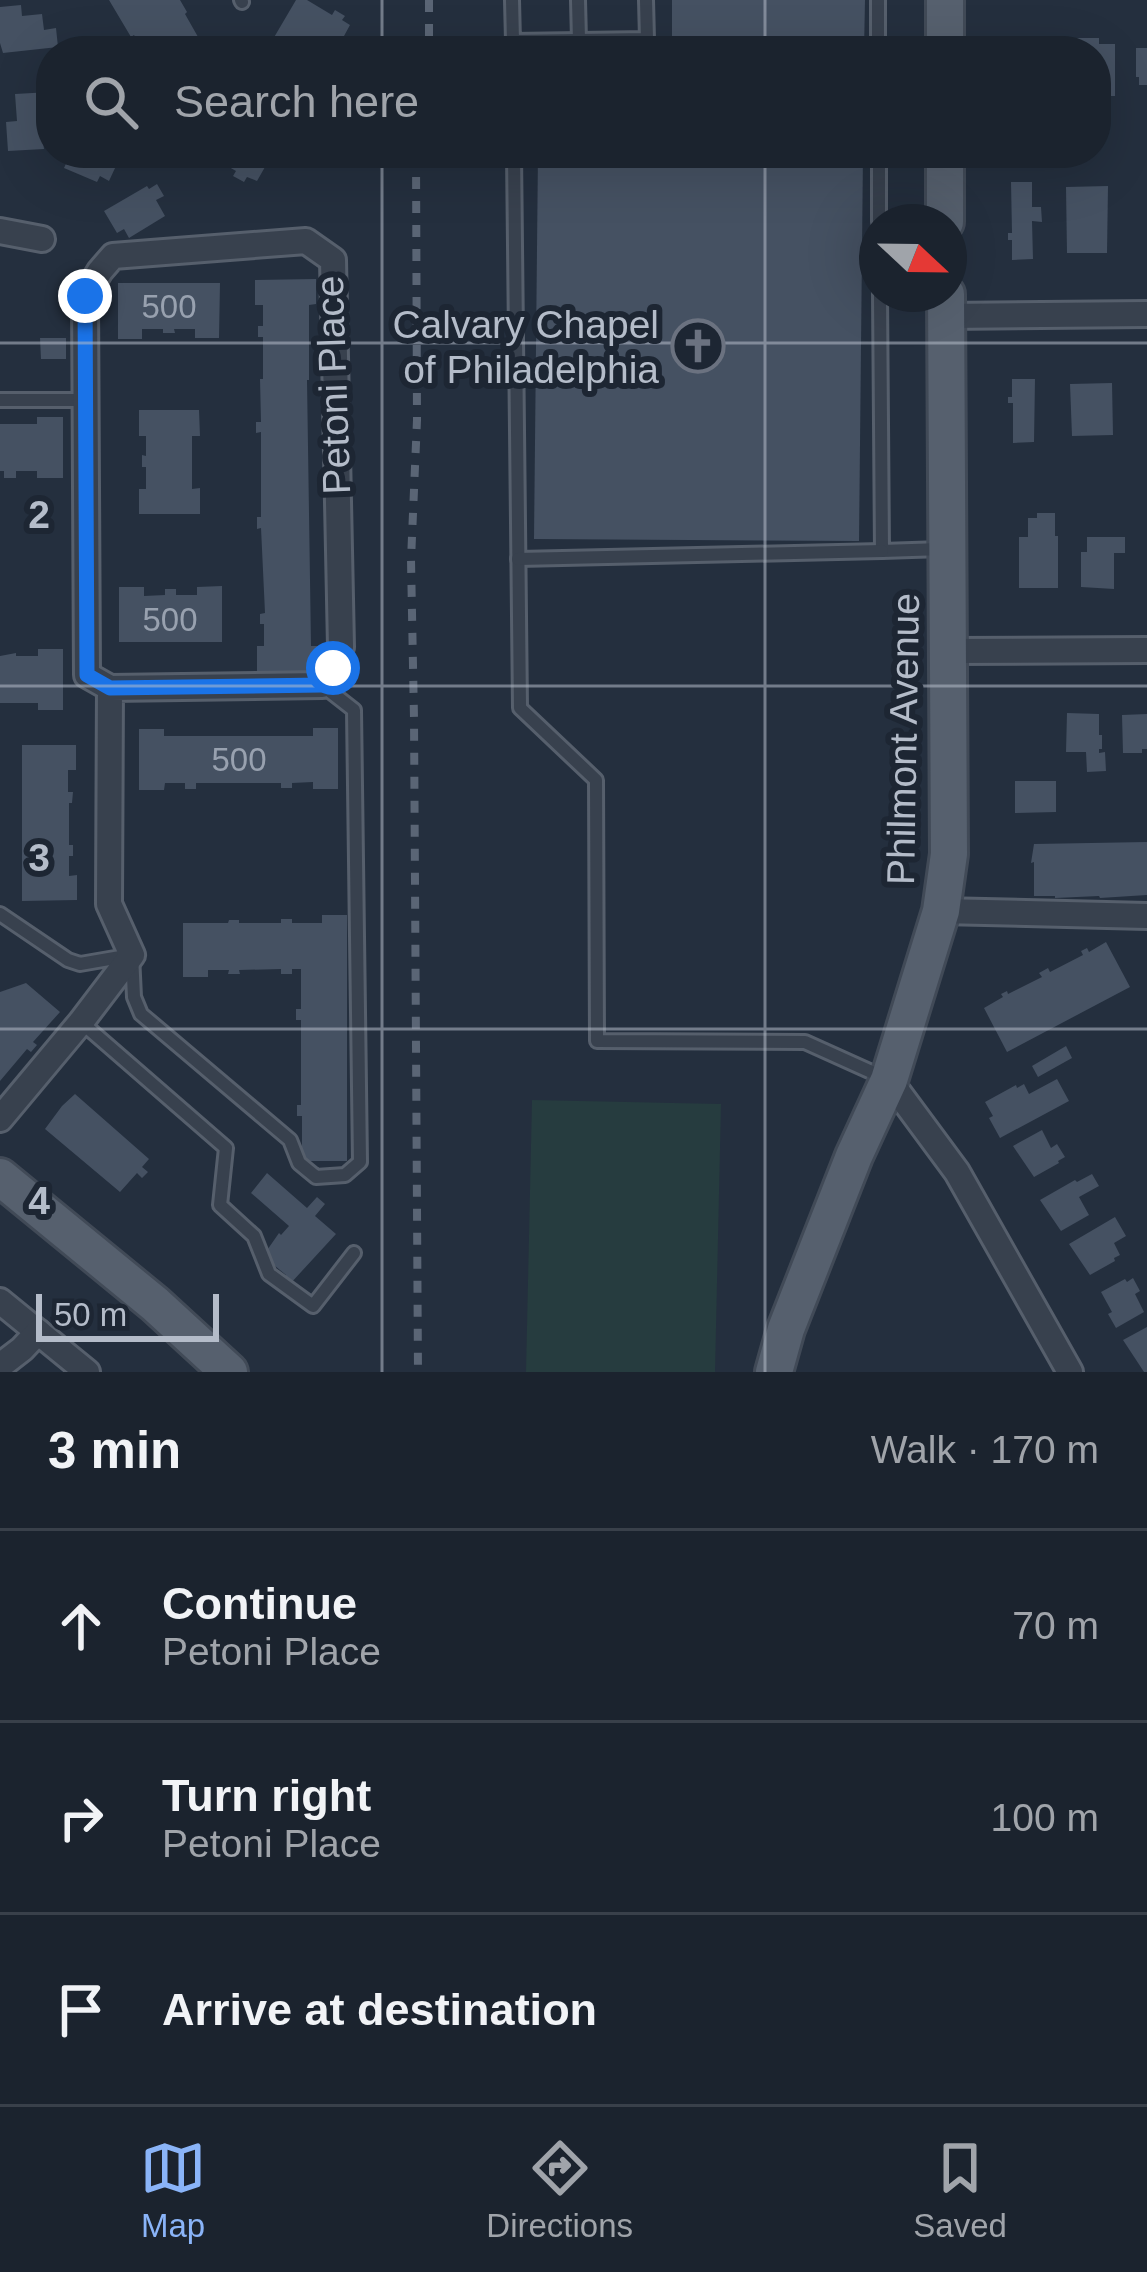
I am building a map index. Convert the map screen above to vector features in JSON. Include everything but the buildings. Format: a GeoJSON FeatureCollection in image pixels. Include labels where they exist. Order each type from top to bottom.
{"type":"FeatureCollection","features":[{"type":"Feature","properties":{"kind":"main road"},"geometry":{"type":"LineString","coordinates":[[945,0],[945,36]]}},
{"type":"Feature","properties":{"kind":"main road"},"geometry":{"type":"LineString","coordinates":[[945,168],[945,204]]}},
{"type":"Feature","properties":{"kind":"main road","name":"Philmont Avenue"},"geometry":{"type":"LineString","coordinates":[[774,1372],[786,1329],[854,1156],[889,1080],[941,911],[949,854],[946,312]]}},
{"type":"Feature","properties":{"kind":"main road"},"geometry":{"type":"LineString","coordinates":[[0,1177],[155,1304],[229,1372]]}},
{"type":"Feature","properties":{"kind":"street"},"geometry":{"type":"LineString","coordinates":[[0,231],[42,239]]}},
{"type":"Feature","properties":{"kind":"street","name":"Petoni Place"},"geometry":{"type":"LineString","coordinates":[[132,955],[110,904],[110,688],[87,675],[85,296],[113,256],[305,241],[333,260],[340,647],[322,685]]}},
{"type":"Feature","properties":{"kind":"street"},"geometry":{"type":"LineString","coordinates":[[967,306],[1147,314]]}},
{"type":"Feature","properties":{"kind":"street"},"geometry":{"type":"LineString","coordinates":[[950,651],[1147,650]]}},
{"type":"Feature","properties":{"kind":"street"},"geometry":{"type":"LineString","coordinates":[[110,688],[322,685]]}},
{"type":"Feature","properties":{"kind":"street"},"geometry":{"type":"LineString","coordinates":[[941,911],[1146,918]]}},
{"type":"Feature","properties":{"kind":"street"},"geometry":{"type":"LineString","coordinates":[[0,1119],[132,955]]}},
{"type":"Feature","properties":{"kind":"street"},"geometry":{"type":"LineString","coordinates":[[889,1080],[957,1172],[1070,1372]]}},
{"type":"Feature","properties":{"kind":"street"},"geometry":{"type":"LineString","coordinates":[[0,1300],[87,1372]]}},
{"type":"Feature","properties":{"kind":"street"},"geometry":{"type":"LineString","coordinates":[[0,1366],[38,1332]]}},
{"type":"Feature","properties":{"kind":"lane"},"geometry":{"type":"LineString","coordinates":[[512,0],[513,36]]}},
{"type":"Feature","properties":{"kind":"lane"},"geometry":{"type":"LineString","coordinates":[[578,0],[579,36]]}},
{"type":"Feature","properties":{"kind":"lane"},"geometry":{"type":"LineString","coordinates":[[646,0],[646,36]]}},
{"type":"Feature","properties":{"kind":"lane"},"geometry":{"type":"LineString","coordinates":[[878,0],[878,36]]}},
{"type":"Feature","properties":{"kind":"lane"},"geometry":{"type":"LineString","coordinates":[[514,168],[520,707],[596,780],[597,1041],[805,1042],[889,1080]]}},
{"type":"Feature","properties":{"kind":"lane"},"geometry":{"type":"LineString","coordinates":[[879,168],[879,204]]}},
{"type":"Feature","properties":{"kind":"lane"},"geometry":{"type":"LineString","coordinates":[[880,312],[882,551]]}},
{"type":"Feature","properties":{"kind":"lane"},"geometry":{"type":"LineString","coordinates":[[0,400],[86,400]]}},
{"type":"Feature","properties":{"kind":"lane"},"geometry":{"type":"LineString","coordinates":[[518,559],[948,549]]}},
{"type":"Feature","properties":{"kind":"lane"},"geometry":{"type":"LineString","coordinates":[[0,914],[80,964],[132,955],[134,997],[141,1014],[290,1141],[298,1163],[316,1177],[345,1175],[360,1162],[354,710],[322,685]]}},
{"type":"Feature","properties":{"kind":"lane"},"geometry":{"type":"LineString","coordinates":[[81,1022],[226,1148],[220,1205],[254,1236],[269,1274],[313,1306],[354,1253]]}},
{"type":"Feature","properties":{"kind":"green space"},"geometry":{"type":"Polygon","coordinates":[[[532,1100],[721,1104],[715,1372],[526,1372],[532,1100]]]}},
{"type":"Feature","properties":{"kind":"railway"},"geometry":{"type":"LineString","coordinates":[[429,0],[429,36]]}},
{"type":"Feature","properties":{"kind":"railway"},"geometry":{"type":"LineString","coordinates":[[416,168],[417,420],[411,560],[418,1372]]}},
{"type":"Feature","properties":{"kind":"place","name":"Calvary Chapel of Philadelphia"},"geometry":{"type":"Point","coordinates":[698,346]}},
{"type":"Feature","properties":{"kind":"route"},"geometry":{"type":"LineString","coordinates":[[85,296],[87,675],[110,688],[322,685],[333,668]]}}]}
